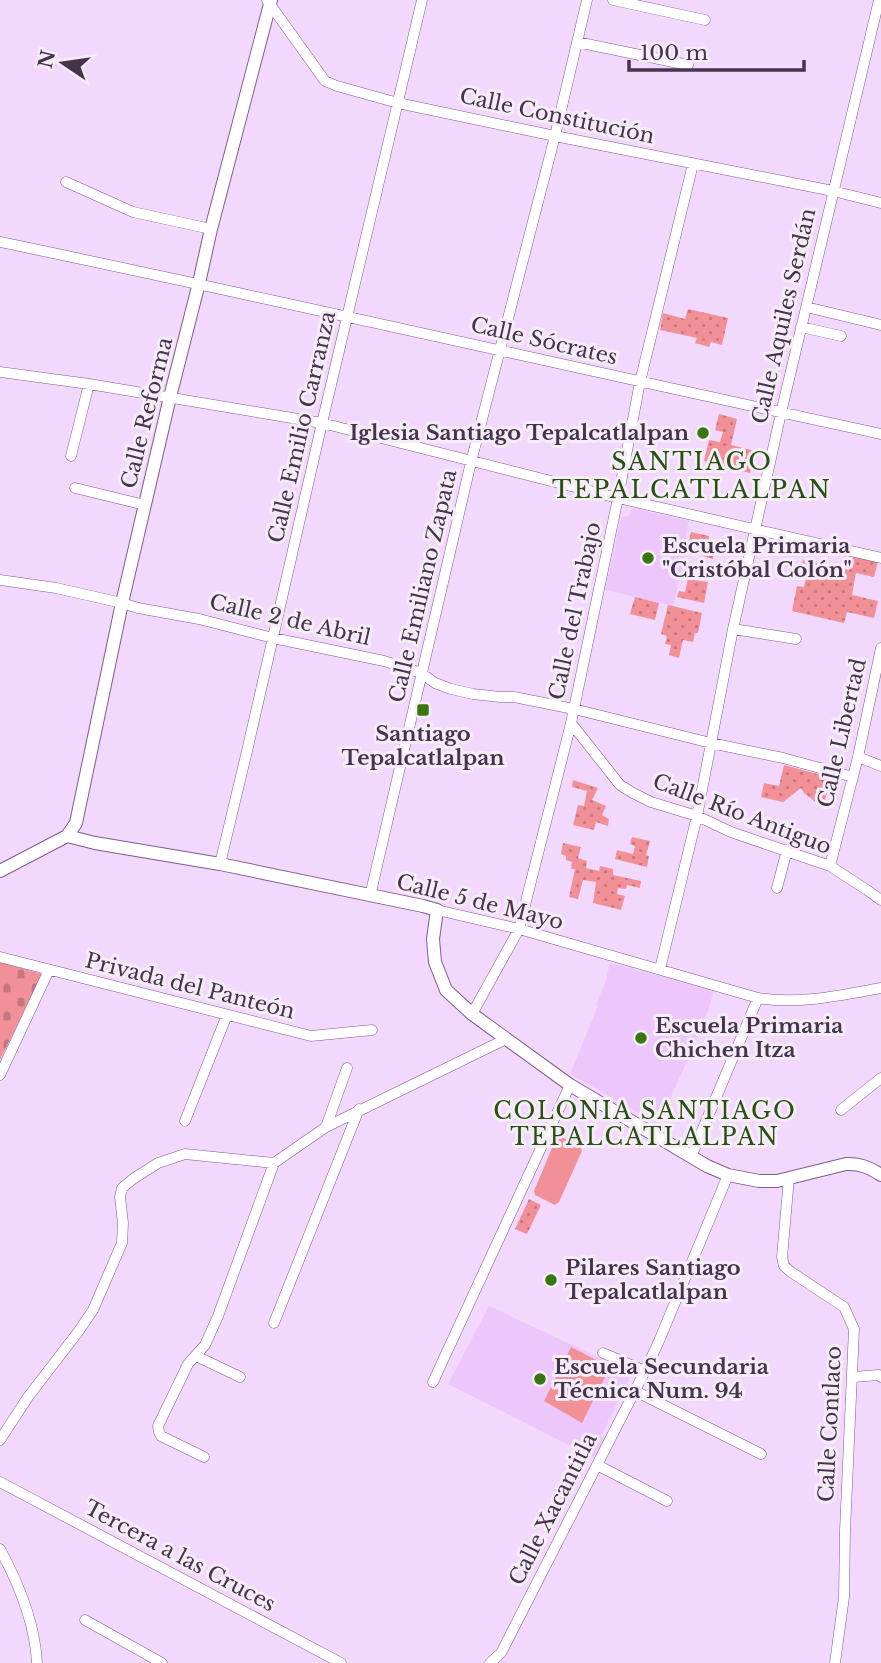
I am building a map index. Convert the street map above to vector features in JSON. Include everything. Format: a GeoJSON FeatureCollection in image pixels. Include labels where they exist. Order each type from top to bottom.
{"type":"FeatureCollection","features":[{"type":"Feature","properties":{"kind":"street","name":"Calle Emilio Carranza"},"geometry":{"type":"LineString","coordinates":[[220,863],[422,0]]}},
{"type":"Feature","properties":{"kind":"street","name":"Calle Emiliano Zapata"},"geometry":{"type":"LineString","coordinates":[[370,895],[471,462],[587,0]]}},
{"type":"Feature","properties":{"kind":"street"},"geometry":{"type":"LineString","coordinates":[[613,0],[705,20]]}},
{"type":"Feature","properties":{"kind":"street","name":"Calle Aquiles Serdán"},"geometry":{"type":"LineString","coordinates":[[660,969],[697,816],[733,629],[781,413],[878,0]]}},
{"type":"Feature","properties":{"kind":"street","name":"Calle Constitución"},"geometry":{"type":"LineString","coordinates":[[269,2],[324,81],[337,86],[398,103],[881,203]]}},
{"type":"Feature","properties":{"kind":"street","name":"Calle Reforma"},"geometry":{"type":"LineString","coordinates":[[67,836],[76,822],[122,603],[170,397],[269,2]]}},
{"type":"Feature","properties":{"kind":"street"},"geometry":{"type":"LineString","coordinates":[[577,42],[688,65]]}},
{"type":"Feature","properties":{"kind":"street","name":"Calle del Trabajo"},"geometry":{"type":"LineString","coordinates":[[472,1014],[519,929],[571,723],[640,382],[693,164]]}},
{"type":"Feature","properties":{"kind":"street"},"geometry":{"type":"LineString","coordinates":[[66,182],[133,212],[211,229]]}},
{"type":"Feature","properties":{"kind":"street","name":"Calle Sócrates"},"geometry":{"type":"LineString","coordinates":[[0,242],[199,283],[881,434]]}},
{"type":"Feature","properties":{"kind":"street"},"geometry":{"type":"LineString","coordinates":[[806,307],[881,325]]}},
{"type":"Feature","properties":{"kind":"street"},"geometry":{"type":"LineString","coordinates":[[802,327],[841,336]]}},
{"type":"Feature","properties":{"kind":"street"},"geometry":{"type":"LineString","coordinates":[[0,372],[170,397],[322,424],[618,498],[881,558]]}},
{"type":"Feature","properties":{"kind":"street"},"geometry":{"type":"LineString","coordinates":[[71,456],[89,384]]}},
{"type":"Feature","properties":{"kind":"street"},"geometry":{"type":"LineString","coordinates":[[75,488],[145,505]]}},
{"type":"Feature","properties":{"kind":"street","name":"Calle 2 de Abril"},"geometry":{"type":"LineString","coordinates":[[0,580],[56,588],[384,661],[421,673],[451,689],[473,694],[514,697],[574,709],[783,758],[853,778]]}},
{"type":"Feature","properties":{"kind":"street"},"geometry":{"type":"LineString","coordinates":[[733,629],[796,639]]}},
{"type":"Feature","properties":{"kind":"street","name":"Calle Libertad"},"geometry":{"type":"LineString","coordinates":[[830,866],[858,757],[881,648]]}},
{"type":"Feature","properties":{"kind":"street","name":"Calle Río Antiguo"},"geometry":{"type":"LineString","coordinates":[[571,723],[620,785],[652,802],[830,866],[881,901]]}},
{"type":"Feature","properties":{"kind":"street"},"geometry":{"type":"LineString","coordinates":[[858,757],[881,766]]}},
{"type":"Feature","properties":{"kind":"street"},"geometry":{"type":"LineString","coordinates":[[0,871],[67,836]]}},
{"type":"Feature","properties":{"kind":"street","name":"Calle 5 de Mayo"},"geometry":{"type":"LineString","coordinates":[[67,836],[95,844],[220,863],[423,906],[519,929],[758,998],[793,1001],[881,988]]}},
{"type":"Feature","properties":{"kind":"street"},"geometry":{"type":"LineString","coordinates":[[777,888],[787,850]]}},
{"type":"Feature","properties":{"kind":"street"},"geometry":{"type":"LineString","coordinates":[[437,911],[433,939],[435,961],[446,990],[472,1014],[570,1085],[691,1157],[728,1175],[759,1181],[777,1181],[855,1163],[881,1175]]}},
{"type":"Feature","properties":{"kind":"street","name":"Privada del Panteón"},"geometry":{"type":"LineString","coordinates":[[0,957],[311,1036],[372,1030]]}},
{"type":"Feature","properties":{"kind":"street"},"geometry":{"type":"LineString","coordinates":[[0,1075],[48,970]]}},
{"type":"Feature","properties":{"kind":"street"},"geometry":{"type":"LineString","coordinates":[[691,1157],[758,998]]}},
{"type":"Feature","properties":{"kind":"street"},"geometry":{"type":"LineString","coordinates":[[185,1121],[227,1015]]}},
{"type":"Feature","properties":{"kind":"street"},"geometry":{"type":"LineString","coordinates":[[204,1457],[161,1436],[158,1426],[188,1364],[205,1345],[218,1316],[274,1163],[326,1127],[359,1109],[506,1039]]}},
{"type":"Feature","properties":{"kind":"street"},"geometry":{"type":"LineString","coordinates":[[326,1127],[347,1068]]}},
{"type":"Feature","properties":{"kind":"street"},"geometry":{"type":"LineString","coordinates":[[841,1110],[881,1078]]}},
{"type":"Feature","properties":{"kind":"street"},"geometry":{"type":"LineString","coordinates":[[433,1382],[570,1085]]}},
{"type":"Feature","properties":{"kind":"street"},"geometry":{"type":"LineString","coordinates":[[274,1323],[359,1109]]}},
{"type":"Feature","properties":{"kind":"street"},"geometry":{"type":"LineString","coordinates":[[0,1440],[28,1397],[93,1310],[122,1243],[122,1188],[158,1163],[185,1154],[274,1163]]}},
{"type":"Feature","properties":{"kind":"street","name":"Calle Xacantitla"},"geometry":{"type":"LineString","coordinates":[[490,1663],[501,1653],[645,1371],[728,1175]]}},
{"type":"Feature","properties":{"kind":"street","name":"Calle Contlaco"},"geometry":{"type":"LineString","coordinates":[[789,1178],[782,1257],[784,1266],[844,1307],[854,1329],[844,1597],[835,1663]]}},
{"type":"Feature","properties":{"kind":"street"},"geometry":{"type":"LineString","coordinates":[[603,1353],[645,1371]]}},
{"type":"Feature","properties":{"kind":"street"},"geometry":{"type":"LineString","coordinates":[[196,1356],[240,1377]]}},
{"type":"Feature","properties":{"kind":"street"},"geometry":{"type":"LineString","coordinates":[[853,1377],[881,1377]]}},
{"type":"Feature","properties":{"kind":"street"},"geometry":{"type":"LineString","coordinates":[[635,1391],[761,1454]]}},
{"type":"Feature","properties":{"kind":"street"},"geometry":{"type":"LineString","coordinates":[[597,1465],[667,1501]]}},
{"type":"Feature","properties":{"kind":"street","name":"Tercera a las Cruces"},"geometry":{"type":"LineString","coordinates":[[0,1482],[341,1663]]}},
{"type":"Feature","properties":{"kind":"street"},"geometry":{"type":"LineString","coordinates":[[0,1549],[12,1571],[28,1616],[37,1663]]}},
{"type":"Feature","properties":{"kind":"street"},"geometry":{"type":"LineString","coordinates":[[85,1620],[162,1663]]}},
{"type":"Feature","properties":{"kind":"shaded area","name":"Escuela Primaria \"Cristóbal Colón\""},"geometry":{"type":"Polygon","coordinates":[[[632,508],[689,521],[682,553],[685,555],[673,606],[605,590],[621,517],[629,516],[632,508]]]}},
{"type":"Feature","properties":{"kind":"shaded area","name":"Escuela Primaria Chichen Itza"},"geometry":{"type":"Polygon","coordinates":[[[610,963],[714,990],[695,1044],[658,1124],[570,1074],[598,1006],[596,1004],[610,963]]]}},
{"type":"Feature","properties":{"kind":"shaded area","name":"Escuela Secundaria Técnica Num. 94"},"geometry":{"type":"Polygon","coordinates":[[[489,1306],[632,1373],[601,1436],[607,1439],[597,1459],[448,1384],[489,1306]]]}},
{"type":"Feature","properties":{"kind":"green space"},"geometry":{"type":"Polygon","coordinates":[[[688,309],[728,318],[722,345],[711,342],[709,347],[695,343],[697,338],[660,330],[663,313],[685,319],[688,309]]]}},
{"type":"Feature","properties":{"kind":"green space"},"geometry":{"type":"Polygon","coordinates":[[[719,414],[737,419],[731,445],[755,451],[750,473],[704,461],[709,440],[720,442],[723,432],[715,430],[719,414]]]}},
{"type":"Feature","properties":{"kind":"green space"},"geometry":{"type":"Polygon","coordinates":[[[691,532],[709,536],[709,540],[716,541],[713,559],[703,556],[704,549],[688,545],[691,532]]]}},
{"type":"Feature","properties":{"kind":"green space"},"geometry":{"type":"Polygon","coordinates":[[[853,556],[878,561],[874,577],[856,573],[852,595],[878,601],[874,618],[847,612],[844,623],[792,611],[797,586],[804,587],[807,574],[801,572],[803,560],[849,570],[853,556]]]}},
{"type":"Feature","properties":{"kind":"green space"},"geometry":{"type":"Polygon","coordinates":[[[690,570],[694,571],[693,580],[708,582],[704,603],[677,597],[679,591],[685,592],[690,570]]]}},
{"type":"Feature","properties":{"kind":"green space"},"geometry":{"type":"Polygon","coordinates":[[[635,597],[659,603],[655,620],[630,614],[635,597]]]}},
{"type":"Feature","properties":{"kind":"green space"},"geometry":{"type":"Polygon","coordinates":[[[668,605],[702,613],[698,633],[695,633],[693,642],[683,640],[679,658],[669,655],[671,645],[665,644],[667,636],[661,634],[668,605]]]}},
{"type":"Feature","properties":{"kind":"green space"},"geometry":{"type":"Polygon","coordinates":[[[784,765],[832,778],[837,787],[833,796],[826,795],[825,801],[817,803],[801,788],[783,802],[761,797],[764,783],[779,786],[784,765]]]}},
{"type":"Feature","properties":{"kind":"green space"},"geometry":{"type":"Polygon","coordinates":[[[573,780],[598,788],[592,800],[606,806],[602,815],[609,819],[608,826],[596,822],[594,830],[573,825],[578,805],[584,806],[587,791],[572,787],[573,780]]]}},
{"type":"Feature","properties":{"kind":"green space"},"geometry":{"type":"Polygon","coordinates":[[[632,837],[650,841],[646,855],[649,856],[647,867],[615,859],[617,850],[633,854],[635,846],[630,844],[632,837]]]}},
{"type":"Feature","properties":{"kind":"green space"},"geometry":{"type":"Polygon","coordinates":[[[563,843],[581,847],[578,858],[587,861],[586,868],[599,871],[600,866],[613,869],[613,875],[641,881],[640,888],[627,885],[626,889],[618,888],[617,894],[625,896],[621,910],[593,903],[596,882],[583,880],[578,899],[569,897],[575,869],[571,869],[572,862],[561,854],[563,843]]]}},
{"type":"Feature","properties":{"kind":"green space"},"geometry":{"type":"Polygon","coordinates":[[[0,962],[42,974],[0,1060],[0,962]]]}},
{"type":"Feature","properties":{"kind":"green space"},"geometry":{"type":"Polygon","coordinates":[[[561,1137],[579,1144],[582,1151],[559,1202],[555,1205],[535,1195],[534,1191],[555,1141],[561,1137]]]}},
{"type":"Feature","properties":{"kind":"green space"},"geometry":{"type":"Polygon","coordinates":[[[529,1199],[541,1205],[527,1234],[515,1229],[529,1199]]]}},
{"type":"Feature","properties":{"kind":"green space"},"geometry":{"type":"Polygon","coordinates":[[[571,1347],[610,1367],[582,1423],[544,1401],[571,1347]]]}},
{"type":"Feature","properties":{"kind":"place","name":"Iglesia Santiago Tepalcatlalpan"},"geometry":{"type":"Point","coordinates":[703,433]}},
{"type":"Feature","properties":{"kind":"place","name":"Escuela Primaria \"Cristóbal Colón\""},"geometry":{"type":"Point","coordinates":[648,558]}},
{"type":"Feature","properties":{"kind":"place","name":"Santiago Tepalcatlalpan"},"geometry":{"type":"Point","coordinates":[423,710]}},
{"type":"Feature","properties":{"kind":"place","name":"Escuela Primaria Chichen Itza"},"geometry":{"type":"Point","coordinates":[641,1038]}},
{"type":"Feature","properties":{"kind":"place","name":"Pilares Santiago Tepalcatlalpan"},"geometry":{"type":"Point","coordinates":[551,1280]}},
{"type":"Feature","properties":{"kind":"place","name":"Escuela Secundaria Técnica Num. 94"},"geometry":{"type":"Point","coordinates":[540,1379]}},
{"type":"Feature","properties":{"kind":"district","name":"SANTIAGO TEPALCATLALPAN"},"geometry":{"type":"Point","coordinates":[692,476]}},
{"type":"Feature","properties":{"kind":"district","name":"COLONIA SANTIAGO TEPALCATLALPAN"},"geometry":{"type":"Point","coordinates":[645,1124]}}]}
